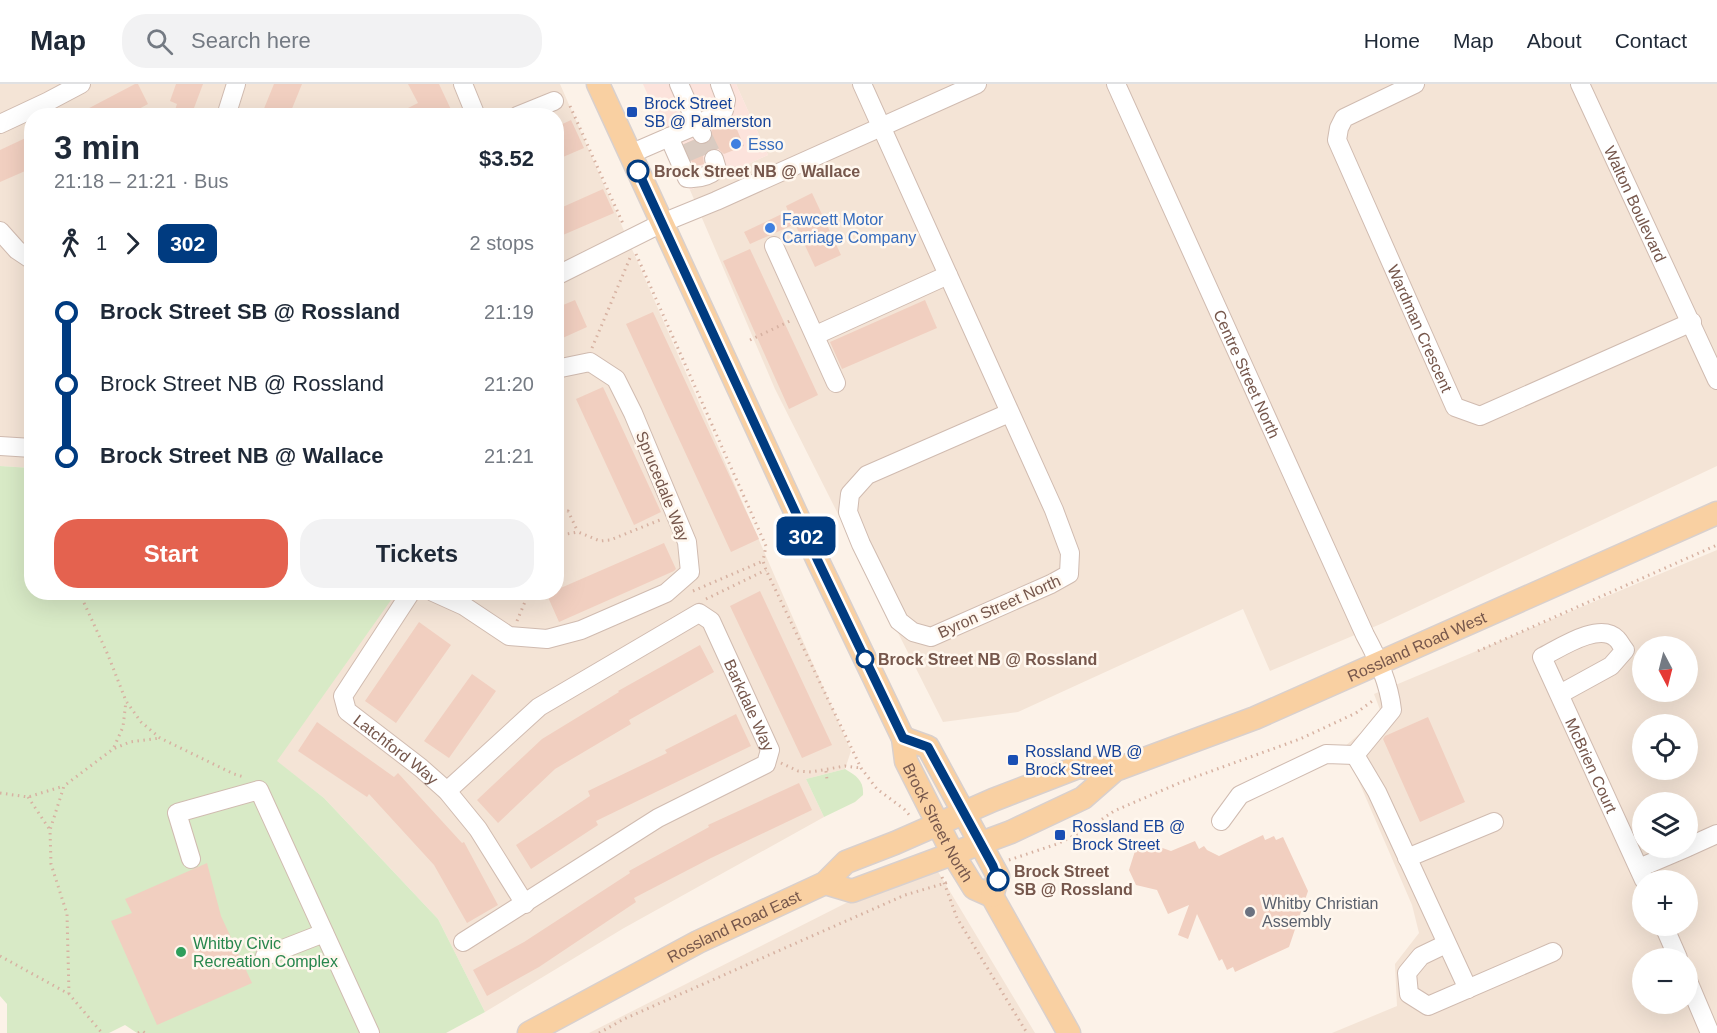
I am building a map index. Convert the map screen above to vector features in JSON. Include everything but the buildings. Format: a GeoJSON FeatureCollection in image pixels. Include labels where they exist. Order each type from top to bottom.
{"type":"FeatureCollection","features":[{"type":"Feature","properties":{"kind":"main road","name":"Brock Street North"},"geometry":{"type":"LineString","coordinates":[[605,86],[630,154],[813,550],[903,738],[906,761],[929,827],[943,857],[968,877],[974,888],[992,896],[1069,1033]]}},
{"type":"Feature","properties":{"kind":"main road","name":"Rossland Road West"},"geometry":{"type":"LineString","coordinates":[[943,857],[980,844],[1083,798],[1115,770],[1255,718],[1717,513]]}},
{"type":"Feature","properties":{"kind":"main road","name":"Brock Street North"},"geometry":{"type":"LineString","coordinates":[[903,738],[928,747],[965,812],[998,880],[992,896]]}},
{"type":"Feature","properties":{"kind":"main road","name":"Rossland Road West"},"geometry":{"type":"LineString","coordinates":[[929,827],[1078,767],[1115,770]]}},
{"type":"Feature","properties":{"kind":"main road","name":"Rossland Road East"},"geometry":{"type":"LineString","coordinates":[[529,1033],[698,942],[825,883],[846,861],[929,827]]}},
{"type":"Feature","properties":{"kind":"main road"},"geometry":{"type":"LineString","coordinates":[[825,883],[852,891],[943,857]]}},
{"type":"Feature","properties":{"kind":"street"},"geometry":{"type":"LineString","coordinates":[[34,108],[81,84]]}},
{"type":"Feature","properties":{"kind":"street"},"geometry":{"type":"LineString","coordinates":[[228,108],[236,84]]}},
{"type":"Feature","properties":{"kind":"street"},"geometry":{"type":"LineString","coordinates":[[463,84],[473,108]]}},
{"type":"Feature","properties":{"kind":"street"},"geometry":{"type":"LineString","coordinates":[[679,84],[688,134],[687,178],[706,167],[716,201]]}},
{"type":"Feature","properties":{"kind":"street"},"geometry":{"type":"LineString","coordinates":[[630,154],[688,134],[724,110],[726,100],[720,84]]}},
{"type":"Feature","properties":{"kind":"street","name":"Byron Street North"},"geometry":{"type":"LineString","coordinates":[[862,84],[1054,510],[1070,553],[1069,574],[1051,585],[931,637],[913,632],[899,621],[861,544],[848,512],[850,494],[867,475],[1009,413]]}},
{"type":"Feature","properties":{"kind":"street"},"geometry":{"type":"LineString","coordinates":[[564,272],[662,223],[977,84]]}},
{"type":"Feature","properties":{"kind":"street","name":"Centre Street North"},"geometry":{"type":"LineString","coordinates":[[1116,84],[1360,624],[1380,663],[1389,690]]}},
{"type":"Feature","properties":{"kind":"street","name":"Wardman Crescent"},"geometry":{"type":"LineString","coordinates":[[1415,84],[1344,118],[1337,140],[1455,407],[1480,416],[1692,322]]}},
{"type":"Feature","properties":{"kind":"street","name":"Walton Boulevard"},"geometry":{"type":"LineString","coordinates":[[1580,84],[1717,380]]}},
{"type":"Feature","properties":{"kind":"street"},"geometry":{"type":"LineString","coordinates":[[545,108],[562,103]]}},
{"type":"Feature","properties":{"kind":"street"},"geometry":{"type":"LineString","coordinates":[[0,123],[24,112]]}},
{"type":"Feature","properties":{"kind":"street"},"geometry":{"type":"LineString","coordinates":[[0,231],[24,255]]}},
{"type":"Feature","properties":{"kind":"street"},"geometry":{"type":"LineString","coordinates":[[774,246],[836,382]]}},
{"type":"Feature","properties":{"kind":"street"},"geometry":{"type":"LineString","coordinates":[[816,335],[948,275]]}},
{"type":"Feature","properties":{"kind":"street"},"geometry":{"type":"LineString","coordinates":[[564,367],[590,362]]}},
{"type":"Feature","properties":{"kind":"street","name":"Sprucedale Way"},"geometry":{"type":"LineString","coordinates":[[509,636],[547,639],[581,630],[666,593],[690,572],[687,542],[676,513],[616,379],[590,362]]}},
{"type":"Feature","properties":{"kind":"street"},"geometry":{"type":"LineString","coordinates":[[0,446],[24,448]]}},
{"type":"Feature","properties":{"kind":"street","name":"Latchford Way"},"geometry":{"type":"LineString","coordinates":[[406,600],[342,696],[346,711],[421,768],[447,791],[478,829],[525,904]]}},
{"type":"Feature","properties":{"kind":"street"},"geometry":{"type":"LineString","coordinates":[[451,600],[464,606],[509,636]]}},
{"type":"Feature","properties":{"kind":"street"},"geometry":{"type":"LineString","coordinates":[[447,791],[539,707],[699,613]]}},
{"type":"Feature","properties":{"kind":"street","name":"Barkdale Way"},"geometry":{"type":"LineString","coordinates":[[462,942],[658,818],[766,764],[770,750],[711,621],[699,613]]}},
{"type":"Feature","properties":{"kind":"street"},"geometry":{"type":"LineString","coordinates":[[1355,755],[1392,710],[1389,690]]}},
{"type":"Feature","properties":{"kind":"street","name":"McBrien Court"},"geometry":{"type":"LineString","coordinates":[[1560,693],[1640,870]]}},
{"type":"Feature","properties":{"kind":"street"},"geometry":{"type":"LineString","coordinates":[[1221,821],[1240,795],[1326,754],[1355,755]]}},
{"type":"Feature","properties":{"kind":"street"},"geometry":{"type":"LineString","coordinates":[[1355,755],[1377,792],[1468,989]]}},
{"type":"Feature","properties":{"kind":"street"},"geometry":{"type":"LineString","coordinates":[[191,859],[177,813],[259,790],[370,1033]]}},
{"type":"Feature","properties":{"kind":"street"},"geometry":{"type":"LineString","coordinates":[[1407,858],[1494,822]]}},
{"type":"Feature","properties":{"kind":"street"},"geometry":{"type":"LineString","coordinates":[[1698,842],[1717,834]]}},
{"type":"Feature","properties":{"kind":"street"},"geometry":{"type":"LineString","coordinates":[[1649,870],[1669,858]]}},
{"type":"Feature","properties":{"kind":"street"},"geometry":{"type":"LineString","coordinates":[[265,956],[324,933]]}},
{"type":"Feature","properties":{"kind":"street"},"geometry":{"type":"LineString","coordinates":[[1446,944],[1420,956],[1407,973],[1409,994],[1428,1006],[1553,952]]}},
{"type":"Feature","properties":{"kind":"street"},"geometry":{"type":"LineString","coordinates":[[1698,1005],[1710,1033]]}},
{"type":"Feature","properties":{"kind":"path"},"geometry":{"type":"LineString","coordinates":[[562,103],[630,239]]}},
{"type":"Feature","properties":{"kind":"path"},"geometry":{"type":"LineString","coordinates":[[590,362],[593,343],[635,251],[766,546],[763,561],[766,570],[861,768],[876,789],[929,827]]}},
{"type":"Feature","properties":{"kind":"path"},"geometry":{"type":"LineString","coordinates":[[750,340],[805,315]]}},
{"type":"Feature","properties":{"kind":"path"},"geometry":{"type":"LineString","coordinates":[[564,512],[568,511],[578,532]]}},
{"type":"Feature","properties":{"kind":"path"},"geometry":{"type":"LineString","coordinates":[[564,535],[578,532],[600,541],[610,540],[676,513]]}},
{"type":"Feature","properties":{"kind":"path"},"geometry":{"type":"LineString","coordinates":[[1478,651],[1717,545]]}},
{"type":"Feature","properties":{"kind":"path"},"geometry":{"type":"LineString","coordinates":[[666,593],[686,595],[763,561]]}},
{"type":"Feature","properties":{"kind":"path"},"geometry":{"type":"LineString","coordinates":[[699,613],[706,598],[766,570]]}},
{"type":"Feature","properties":{"kind":"path"},"geometry":{"type":"LineString","coordinates":[[84,600],[126,701],[141,722],[160,738],[234,774],[253,779],[259,790]]}},
{"type":"Feature","properties":{"kind":"path"},"geometry":{"type":"LineString","coordinates":[[509,636],[525,600]]}},
{"type":"Feature","properties":{"kind":"path"},"geometry":{"type":"LineString","coordinates":[[993,866],[1057,844],[1086,830],[1114,811],[1184,781],[1300,739],[1356,713],[1389,690]]}},
{"type":"Feature","properties":{"kind":"path"},"geometry":{"type":"LineString","coordinates":[[113,748],[123,727],[126,701]]}},
{"type":"Feature","properties":{"kind":"path"},"geometry":{"type":"LineString","coordinates":[[0,793],[28,797],[64,786],[113,748],[140,739],[160,738]]}},
{"type":"Feature","properties":{"kind":"path"},"geometry":{"type":"LineString","coordinates":[[768,758],[798,771],[826,771],[845,766],[861,768]]}},
{"type":"Feature","properties":{"kind":"path"},"geometry":{"type":"LineString","coordinates":[[826,771],[827,780]]}},
{"type":"Feature","properties":{"kind":"path"},"geometry":{"type":"LineString","coordinates":[[64,786],[50,831],[51,864],[67,914],[69,994]]}},
{"type":"Feature","properties":{"kind":"path"},"geometry":{"type":"LineString","coordinates":[[28,797],[50,831]]}},
{"type":"Feature","properties":{"kind":"path"},"geometry":{"type":"LineString","coordinates":[[943,857],[946,883],[957,918],[1027,1033]]}},
{"type":"Feature","properties":{"kind":"path"},"geometry":{"type":"LineString","coordinates":[[599,1033],[624,1019],[905,895],[968,877]]}},
{"type":"Feature","properties":{"kind":"path"},"geometry":{"type":"LineString","coordinates":[[0,956],[69,994],[102,1033]]}},
{"type":"Feature","properties":{"kind":"path"},"geometry":{"type":"LineString","coordinates":[[138,1033],[142,1031],[145,1033]]}},
{"type":"Feature","properties":{"kind":"shaded area"},"geometry":{"type":"Polygon","coordinates":[[[0,84],[560,84],[851,751],[845,769],[806,779],[824,817],[624,928],[485,1012],[438,919],[324,798],[276,761],[390,600],[564,600],[564,108],[24,108],[24,468],[0,466],[0,84]]]}},
{"type":"Feature","properties":{"kind":"shaded area"},"geometry":{"type":"Polygon","coordinates":[[[643,84],[736,84],[768,155],[690,190],[643,84]]]}},
{"type":"Feature","properties":{"kind":"shaded area"},"geometry":{"type":"Polygon","coordinates":[[[736,84],[1717,84],[1717,466],[1383,623],[1270,671],[1243,609],[1018,712],[943,722],[775,389],[690,190],[768,155],[736,84]]]}},
{"type":"Feature","properties":{"kind":"shaded area"},"geometry":{"type":"Polygon","coordinates":[[[1717,550],[1717,1033],[1332,1033],[1397,1006],[1395,964],[1419,933],[1412,905],[1344,747],[1382,715],[1374,694],[1717,550]]]}},
{"type":"Feature","properties":{"kind":"shaded area"},"geometry":{"type":"Polygon","coordinates":[[[931,860],[1035,1033],[589,1033],[931,860]]]}},
{"type":"Feature","properties":{"kind":"green space"},"geometry":{"type":"Polygon","coordinates":[[[0,466],[24,468],[24,600],[391,600],[277,761],[324,798],[438,919],[485,1012],[446,1033],[137,1033],[125,1025],[109,1033],[7,1033],[7,1004],[0,996],[0,466]]]}},
{"type":"Feature","properties":{"kind":"green space"},"geometry":{"type":"Polygon","coordinates":[[[845,769],[859,779],[863,795],[855,802],[824,817],[806,779],[845,769]]]}},
{"type":"Feature","properties":{"kind":"tunnel"},"geometry":{"type":"LineString","coordinates":[[703,136],[714,159]]}},
{"type":"Feature","properties":{"kind":"tunnel"},"geometry":{"type":"LineString","coordinates":[[689,142],[699,165]]}},
{"type":"Feature","properties":{"kind":"bus line","name":"302"},"geometry":{"type":"LineString","coordinates":[[638,171],[818,561],[903,738],[928,747],[965,812],[998,880]]}},
{"type":"Feature","properties":{"kind":"place","name":"Brock Street SB @ Palmerston"},"geometry":{"type":"Point","coordinates":[632,112]}},
{"type":"Feature","properties":{"kind":"place","name":"Esso"},"geometry":{"type":"Point","coordinates":[736,144]}},
{"type":"Feature","properties":{"kind":"place","name":"Brock Street NB @ Wallace"},"geometry":{"type":"Point","coordinates":[638,171]}},
{"type":"Feature","properties":{"kind":"place","name":"Fawcett Motor Carriage Company"},"geometry":{"type":"Point","coordinates":[770,228]}},
{"type":"Feature","properties":{"kind":"place","name":"Brock Street NB @ Rossland"},"geometry":{"type":"Point","coordinates":[865,659]}},
{"type":"Feature","properties":{"kind":"place","name":"Rossland WB @ Brock Street"},"geometry":{"type":"Point","coordinates":[1013,760]}},
{"type":"Feature","properties":{"kind":"place","name":"Rossland EB @ Brock Street"},"geometry":{"type":"Point","coordinates":[1060,835]}},
{"type":"Feature","properties":{"kind":"place","name":"Brock Street SB @ Rossland"},"geometry":{"type":"Point","coordinates":[998,880]}},
{"type":"Feature","properties":{"kind":"place","name":"Whitby Christian Assembly"},"geometry":{"type":"Point","coordinates":[1250,912]}},
{"type":"Feature","properties":{"kind":"place","name":"Whitby Civic Recreation Complex"},"geometry":{"type":"Point","coordinates":[181,952]}}]}
